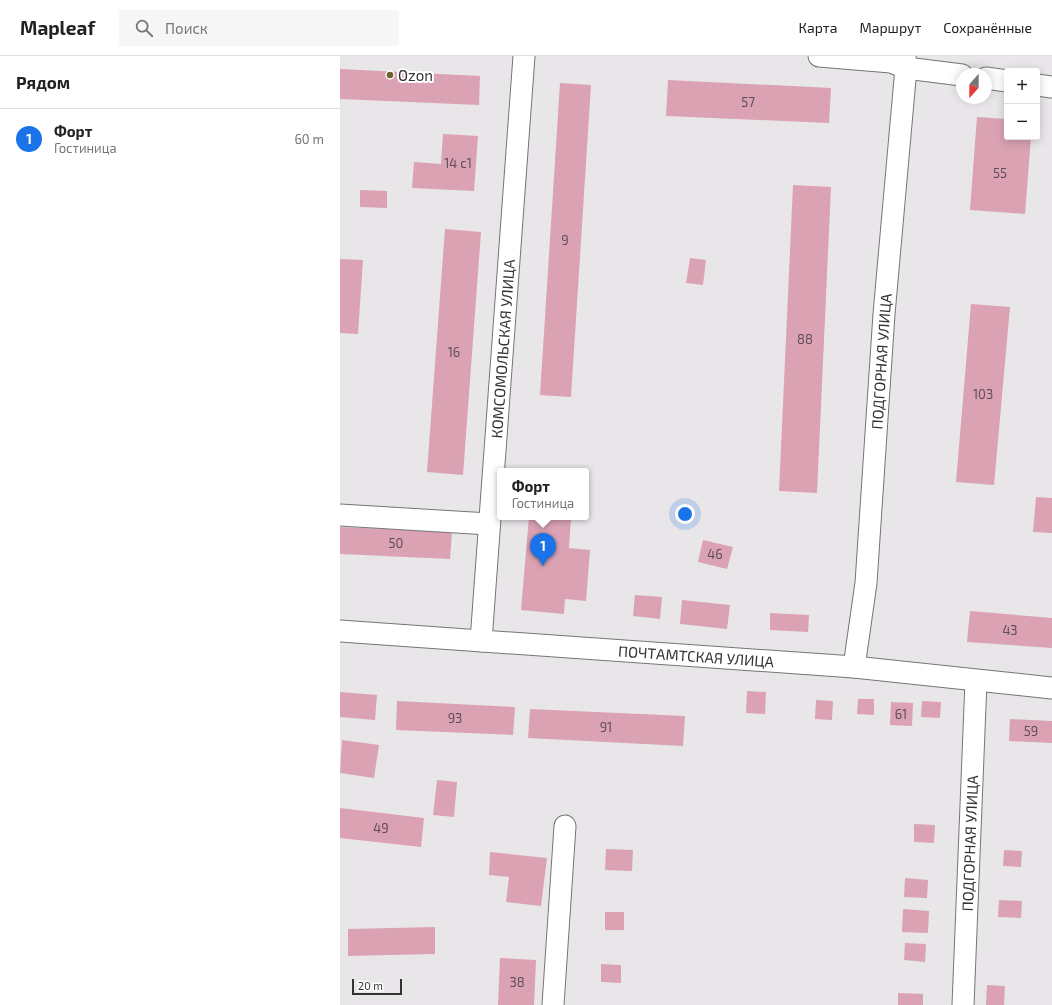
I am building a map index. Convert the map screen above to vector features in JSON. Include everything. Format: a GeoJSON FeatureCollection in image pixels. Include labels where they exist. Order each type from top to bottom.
{"type":"FeatureCollection","features":[{"type":"Feature","properties":{"kind":"street","name":"КОМСОМОЛЬСКАЯ УЛИЦА"},"geometry":{"type":"LineString","coordinates":[[481,641],[524,56]]}},
{"type":"Feature","properties":{"kind":"street"},"geometry":{"type":"LineString","coordinates":[[819,56],[906,62],[956,74]]}},
{"type":"Feature","properties":{"kind":"street","name":"ПОДГОРНАЯ УЛИЦА"},"geometry":{"type":"LineString","coordinates":[[854,667],[866,583],[884,314],[906,62]]}},
{"type":"Feature","properties":{"kind":"street"},"geometry":{"type":"LineString","coordinates":[[992,79],[1004,81]]}},
{"type":"Feature","properties":{"kind":"street"},"geometry":{"type":"LineString","coordinates":[[1040,85],[1052,87]]}},
{"type":"Feature","properties":{"kind":"street"},"geometry":{"type":"LineString","coordinates":[[340,515],[490,524]]}},
{"type":"Feature","properties":{"kind":"street","name":"ПОЧТАМТСКАЯ УЛИЦА"},"geometry":{"type":"LineString","coordinates":[[340,632],[854,667],[1052,688]]}},
{"type":"Feature","properties":{"kind":"street","name":"ПОДГОРНАЯ УЛИЦА"},"geometry":{"type":"LineString","coordinates":[[963,1005],[976,681]]}},
{"type":"Feature","properties":{"kind":"street"},"geometry":{"type":"LineString","coordinates":[[553,1005],[565,826]]}},
{"type":"Feature","properties":{"kind":"building"},"geometry":{"type":"Polygon","coordinates":[[[340,69],[480,76],[479,105],[340,99],[340,69]]]}},
{"type":"Feature","properties":{"kind":"building"},"geometry":{"type":"Polygon","coordinates":[[[668,80],[831,88],[829,123],[666,116],[668,80]]]}},
{"type":"Feature","properties":{"kind":"building"},"geometry":{"type":"Polygon","coordinates":[[[560,83],[591,85],[571,397],[540,395],[560,83]]]}},
{"type":"Feature","properties":{"kind":"building"},"geometry":{"type":"Polygon","coordinates":[[[977,117],[1004,119],[1004,140],[1031,140],[1025,214],[970,210],[977,117]]]}},
{"type":"Feature","properties":{"kind":"building"},"geometry":{"type":"Polygon","coordinates":[[[443,134],[478,136],[474,191],[412,188],[414,162],[441,164],[443,134]]]}},
{"type":"Feature","properties":{"kind":"building"},"geometry":{"type":"Polygon","coordinates":[[[793,185],[831,187],[817,493],[779,491],[793,185]]]}},
{"type":"Feature","properties":{"kind":"building"},"geometry":{"type":"Polygon","coordinates":[[[360,190],[387,191],[387,208],[360,207],[360,190]]]}},
{"type":"Feature","properties":{"kind":"building"},"geometry":{"type":"Polygon","coordinates":[[[445,229],[481,232],[463,475],[427,472],[445,229]]]}},
{"type":"Feature","properties":{"kind":"building"},"geometry":{"type":"Polygon","coordinates":[[[690,258],[706,260],[703,285],[686,283],[690,258]]]}},
{"type":"Feature","properties":{"kind":"building"},"geometry":{"type":"Polygon","coordinates":[[[340,259],[363,260],[358,334],[340,333],[340,259]]]}},
{"type":"Feature","properties":{"kind":"building"},"geometry":{"type":"Polygon","coordinates":[[[971,304],[1010,307],[994,485],[956,482],[971,304]]]}},
{"type":"Feature","properties":{"kind":"building"},"geometry":{"type":"Polygon","coordinates":[[[1036,497],[1052,498],[1052,533],[1033,532],[1036,497]]]}},
{"type":"Feature","properties":{"kind":"building"},"geometry":{"type":"Polygon","coordinates":[[[529,520],[571,520],[569,548],[590,550],[586,601],[565,599],[564,614],[521,610],[529,520]]]}},
{"type":"Feature","properties":{"kind":"building"},"geometry":{"type":"Polygon","coordinates":[[[340,527],[452,532],[450,559],[340,554],[340,527]]]}},
{"type":"Feature","properties":{"kind":"building"},"geometry":{"type":"Polygon","coordinates":[[[703,540],[733,547],[727,569],[698,562],[703,540]]]}},
{"type":"Feature","properties":{"kind":"building"},"geometry":{"type":"Polygon","coordinates":[[[635,595],[662,597],[660,619],[633,616],[635,595]]]}},
{"type":"Feature","properties":{"kind":"building"},"geometry":{"type":"Polygon","coordinates":[[[682,600],[730,605],[727,629],[680,624],[682,600]]]}},
{"type":"Feature","properties":{"kind":"building"},"geometry":{"type":"Polygon","coordinates":[[[970,611],[1052,618],[1052,648],[967,642],[970,611]]]}},
{"type":"Feature","properties":{"kind":"building"},"geometry":{"type":"Polygon","coordinates":[[[770,613],[809,615],[808,632],[770,630],[770,613]]]}},
{"type":"Feature","properties":{"kind":"building"},"geometry":{"type":"Polygon","coordinates":[[[747,691],[766,692],[765,714],[746,713],[747,691]]]}},
{"type":"Feature","properties":{"kind":"building"},"geometry":{"type":"Polygon","coordinates":[[[340,692],[377,695],[375,720],[340,717],[340,692]]]}},
{"type":"Feature","properties":{"kind":"building"},"geometry":{"type":"Polygon","coordinates":[[[858,699],[874,699],[874,715],[857,714],[858,699]]]}},
{"type":"Feature","properties":{"kind":"building"},"geometry":{"type":"Polygon","coordinates":[[[816,700],[833,701],[832,720],[815,719],[816,700]]]}},
{"type":"Feature","properties":{"kind":"building"},"geometry":{"type":"Polygon","coordinates":[[[397,701],[515,707],[513,735],[396,730],[397,701]]]}},
{"type":"Feature","properties":{"kind":"building"},"geometry":{"type":"Polygon","coordinates":[[[922,701],[941,702],[940,718],[921,717],[922,701]]]}},
{"type":"Feature","properties":{"kind":"building"},"geometry":{"type":"Polygon","coordinates":[[[891,702],[913,703],[912,726],[890,725],[891,702]]]}},
{"type":"Feature","properties":{"kind":"building"},"geometry":{"type":"Polygon","coordinates":[[[530,709],[685,716],[683,746],[528,738],[530,709]]]}},
{"type":"Feature","properties":{"kind":"building"},"geometry":{"type":"Polygon","coordinates":[[[1010,719],[1052,721],[1052,743],[1009,741],[1010,719]]]}},
{"type":"Feature","properties":{"kind":"building"},"geometry":{"type":"Polygon","coordinates":[[[342,740],[379,745],[374,778],[340,773],[342,740]]]}},
{"type":"Feature","properties":{"kind":"building"},"geometry":{"type":"Polygon","coordinates":[[[437,780],[457,782],[454,817],[433,815],[437,780]]]}},
{"type":"Feature","properties":{"kind":"building"},"geometry":{"type":"Polygon","coordinates":[[[340,808],[424,818],[421,847],[340,838],[340,808]]]}},
{"type":"Feature","properties":{"kind":"building"},"geometry":{"type":"Polygon","coordinates":[[[914,824],[935,825],[934,843],[914,842],[914,824]]]}},
{"type":"Feature","properties":{"kind":"building"},"geometry":{"type":"Polygon","coordinates":[[[606,849],[633,850],[632,871],[605,870],[606,849]]]}},
{"type":"Feature","properties":{"kind":"building"},"geometry":{"type":"Polygon","coordinates":[[[1004,850],[1022,851],[1021,867],[1003,866],[1004,850]]]}},
{"type":"Feature","properties":{"kind":"building"},"geometry":{"type":"Polygon","coordinates":[[[490,852],[547,858],[541,906],[506,902],[509,877],[489,875],[490,852]]]}},
{"type":"Feature","properties":{"kind":"building"},"geometry":{"type":"Polygon","coordinates":[[[905,878],[928,880],[927,898],[904,897],[905,878]]]}},
{"type":"Feature","properties":{"kind":"building"},"geometry":{"type":"Polygon","coordinates":[[[999,900],[1022,901],[1021,918],[998,917],[999,900]]]}},
{"type":"Feature","properties":{"kind":"building"},"geometry":{"type":"Polygon","coordinates":[[[903,909],[929,911],[928,933],[902,932],[903,909]]]}},
{"type":"Feature","properties":{"kind":"building"},"geometry":{"type":"Polygon","coordinates":[[[605,912],[624,912],[624,930],[605,930],[605,912]]]}},
{"type":"Feature","properties":{"kind":"building"},"geometry":{"type":"Polygon","coordinates":[[[435,927],[435,954],[348,956],[348,929],[435,927]]]}},
{"type":"Feature","properties":{"kind":"building"},"geometry":{"type":"Polygon","coordinates":[[[905,943],[926,944],[925,962],[904,960],[905,943]]]}},
{"type":"Feature","properties":{"kind":"building"},"geometry":{"type":"Polygon","coordinates":[[[500,958],[536,960],[534,1005],[498,1005],[500,958]]]}},
{"type":"Feature","properties":{"kind":"building"},"geometry":{"type":"Polygon","coordinates":[[[601,964],[621,965],[621,983],[601,982],[601,964]]]}},
{"type":"Feature","properties":{"kind":"building"},"geometry":{"type":"Polygon","coordinates":[[[987,985],[1005,986],[1004,1005],[986,1005],[987,985]]]}},
{"type":"Feature","properties":{"kind":"building"},"geometry":{"type":"Polygon","coordinates":[[[898,993],[923,994],[923,1005],[898,1005],[898,993]]]}},
{"type":"Feature","properties":{"kind":"place","name":"Ozon"},"geometry":{"type":"Point","coordinates":[390,75]}},
{"type":"Feature","properties":{"kind":"place","name":"Форт"},"geometry":{"type":"Point","coordinates":[543,566]}}]}
